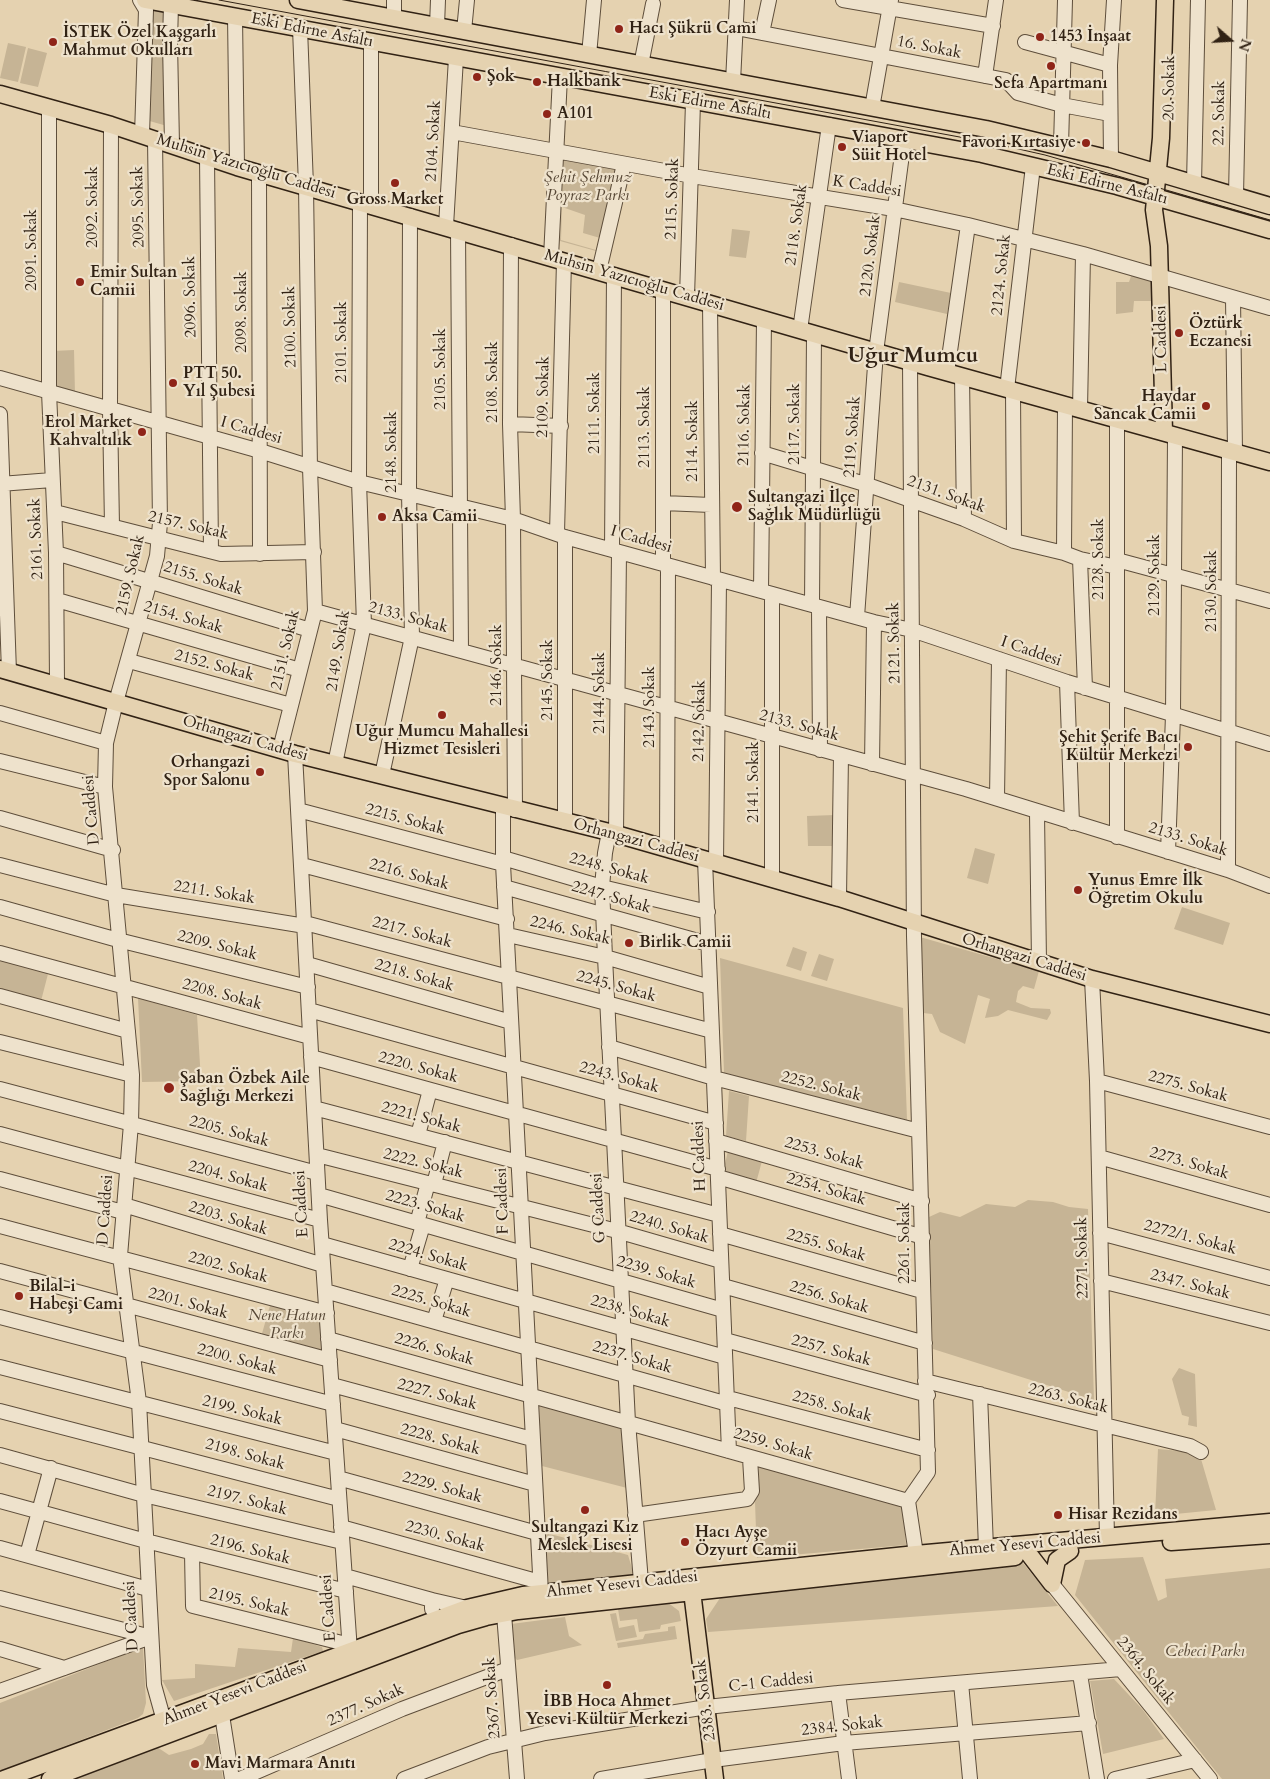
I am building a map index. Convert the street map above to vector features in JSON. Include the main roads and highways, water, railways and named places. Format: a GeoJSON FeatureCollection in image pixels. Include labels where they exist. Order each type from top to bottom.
{"type":"FeatureCollection","features":[{"type":"Feature","properties":{"kind":"main road","name":"Eski Edirne Asfaltı"},"geometry":{"type":"LineString","coordinates":[[145,0],[693,102],[904,139],[1033,166],[1160,198],[1270,230]]}},
{"type":"Feature","properties":{"kind":"main road","name":"Eski Edirne Asfaltı"},"geometry":{"type":"LineString","coordinates":[[299,0],[347,4],[394,18],[986,129],[1111,159],[1270,206]]}},
{"type":"Feature","properties":{"kind":"main road","name":"20. Sokak"},"geometry":{"type":"LineString","coordinates":[[1165,0],[1167,36]]}},
{"type":"Feature","properties":{"kind":"main road","name":"20. Sokak"},"geometry":{"type":"LineString","coordinates":[[1160,198],[1163,174],[1161,138],[1167,36],[1172,0]]}},
{"type":"Feature","properties":{"kind":"main road","name":"Muhsin Yazıcıoğlu Caddesi"},"geometry":{"type":"LineString","coordinates":[[0,94],[111,125],[259,174],[366,203],[807,332],[877,350],[955,374],[1270,462]]}},
{"type":"Feature","properties":{"kind":"main road","name":"L Caddesi"},"geometry":{"type":"LineString","coordinates":[[1160,198],[1155,227],[1159,246],[1169,434]]}},
{"type":"Feature","properties":{"kind":"main road","name":"Orhangazi Caddesi"},"geometry":{"type":"LineString","coordinates":[[5,670],[288,752],[509,809],[613,833],[839,898],[914,924],[1092,979],[1270,1024]]}},
{"type":"Feature","properties":{"kind":"main road","name":"Ahmet Yesevi Caddesi"},"geometry":{"type":"LineString","coordinates":[[50,1779],[350,1648],[467,1608],[541,1595],[641,1582],[719,1589],[1026,1550],[1107,1537],[1270,1522]]}},
{"type":"Feature","properties":{"kind":"main road","name":"Ahmet Yesevi Caddesi"},"geometry":{"type":"LineString","coordinates":[[4,1779],[166,1727],[222,1716],[458,1625],[504,1614],[541,1595],[628,1599],[691,1585],[916,1554],[986,1548],[1070,1551],[1270,1535]]}},
{"type":"Feature","properties":{"kind":"main road"},"geometry":{"type":"LineString","coordinates":[[1026,1550],[1052,1584],[1057,1560],[1070,1551]]}},
{"type":"Feature","properties":{"kind":"main road"},"geometry":{"type":"LineString","coordinates":[[628,1599],[641,1582]]}},
{"type":"Feature","properties":{"kind":"main road","name":"2383. Sokak"},"geometry":{"type":"LineString","coordinates":[[691,1585],[697,1621],[715,1779]]}},
{"type":"Feature","properties":{"kind":"main road"},"geometry":{"type":"LineString","coordinates":[[697,1621],[719,1589]]}},
{"type":"Feature","properties":{"kind":"main road"},"geometry":{"type":"LineString","coordinates":[[44,1779],[46,1776],[150,1738],[166,1727]]}},
{"type":"Feature","properties":{"kind":"tram line"},"geometry":{"type":"LineString","coordinates":[[219,0],[992,143],[1045,155],[1270,220]]}},
{"type":"Feature","properties":{"kind":"place","name":"Hacı Şükrü Cami"},"geometry":{"type":"Point","coordinates":[619,29]}},
{"type":"Feature","properties":{"kind":"place","name":"1453 İnşaat"},"geometry":{"type":"Point","coordinates":[1040,37]}},
{"type":"Feature","properties":{"kind":"place","name":"İSTEK Özel Kaşgarlı Mahmut Okulları"},"geometry":{"type":"Point","coordinates":[53,42]}},
{"type":"Feature","properties":{"kind":"place","name":"Sefa Apartmanı"},"geometry":{"type":"Point","coordinates":[1051,66]}},
{"type":"Feature","properties":{"kind":"place","name":"Şok"},"geometry":{"type":"Point","coordinates":[477,77]}},
{"type":"Feature","properties":{"kind":"place","name":"Halkbank"},"geometry":{"type":"Point","coordinates":[537,82]}},
{"type":"Feature","properties":{"kind":"place","name":"A101"},"geometry":{"type":"Point","coordinates":[547,114]}},
{"type":"Feature","properties":{"kind":"place","name":"Favori Kırtasiye"},"geometry":{"type":"Point","coordinates":[1086,143]}},
{"type":"Feature","properties":{"kind":"place","name":"Viaport Süit Hotel"},"geometry":{"type":"Point","coordinates":[842,147]}},
{"type":"Feature","properties":{"kind":"place","name":"Gross Market"},"geometry":{"type":"Point","coordinates":[395,183]}},
{"type":"Feature","properties":{"kind":"place","name":"Emir Sultan Camii"},"geometry":{"type":"Point","coordinates":[80,282]}},
{"type":"Feature","properties":{"kind":"place","name":"Öztürk Eczanesi"},"geometry":{"type":"Point","coordinates":[1179,333]}},
{"type":"Feature","properties":{"kind":"place","name":"PTT 50. Yıl Şubesi"},"geometry":{"type":"Point","coordinates":[173,383]}},
{"type":"Feature","properties":{"kind":"place","name":"Haydar Sancak Camii"},"geometry":{"type":"Point","coordinates":[1206,406]}},
{"type":"Feature","properties":{"kind":"place","name":"Erol Market Kahvaltılık"},"geometry":{"type":"Point","coordinates":[142,432]}},
{"type":"Feature","properties":{"kind":"place","name":"Sultangazi İlçe Sağlık Müdürlüğü"},"geometry":{"type":"Point","coordinates":[737,507]}},
{"type":"Feature","properties":{"kind":"place","name":"Aksa Camii"},"geometry":{"type":"Point","coordinates":[382,517]}},
{"type":"Feature","properties":{"kind":"place","name":"Uğur Mumcu Mahallesi Hizmet Tesisleri"},"geometry":{"type":"Point","coordinates":[442,715]}},
{"type":"Feature","properties":{"kind":"place","name":"Şehit Şerife Bacı Kültür Merkezi"},"geometry":{"type":"Point","coordinates":[1188,747]}},
{"type":"Feature","properties":{"kind":"place","name":"Orhangazi Spor Salonu"},"geometry":{"type":"Point","coordinates":[260,772]}},
{"type":"Feature","properties":{"kind":"place","name":"Yunus Emre İlk Öğretim Okulu"},"geometry":{"type":"Point","coordinates":[1078,890]}},
{"type":"Feature","properties":{"kind":"place","name":"Birlik Camii"},"geometry":{"type":"Point","coordinates":[629,943]}},
{"type":"Feature","properties":{"kind":"place","name":"Şaban Özbek Aile Sağlığı Merkezi"},"geometry":{"type":"Point","coordinates":[169,1088]}},
{"type":"Feature","properties":{"kind":"place","name":"Bilal-i Habeşi Cami"},"geometry":{"type":"Point","coordinates":[19,1296]}},
{"type":"Feature","properties":{"kind":"place","name":"Sultangazi Kız Meslek Lisesi"},"geometry":{"type":"Point","coordinates":[585,1510]}},
{"type":"Feature","properties":{"kind":"place","name":"Hisar Rezidans"},"geometry":{"type":"Point","coordinates":[1058,1515]}},
{"type":"Feature","properties":{"kind":"place","name":"Hacı Ayşe Özyurt Camii"},"geometry":{"type":"Point","coordinates":[685,1542]}},
{"type":"Feature","properties":{"kind":"place","name":"İBB Hoca Ahmet Yesevi Kültür Merkezi"},"geometry":{"type":"Point","coordinates":[607,1685]}},
{"type":"Feature","properties":{"kind":"place","name":"Mavi Marmara Anıtı"},"geometry":{"type":"Point","coordinates":[195,1764]}},
{"type":"Feature","properties":{"kind":"district","name":"Uğur Mumcu"},"geometry":{"type":"Point","coordinates":[913,357]}},
{"type":"Feature","properties":{"kind":"park label","name":"Şehit Şehmuz Poyraz Parkı"},"geometry":{"type":"Point","coordinates":[588,187]}},
{"type":"Feature","properties":{"kind":"park label","name":"Nene Hatun Parkı"},"geometry":{"type":"Point","coordinates":[287,1325]}},
{"type":"Feature","properties":{"kind":"park label","name":"Cebeci Parkı"},"geometry":{"type":"Point","coordinates":[1205,1652]}}]}
